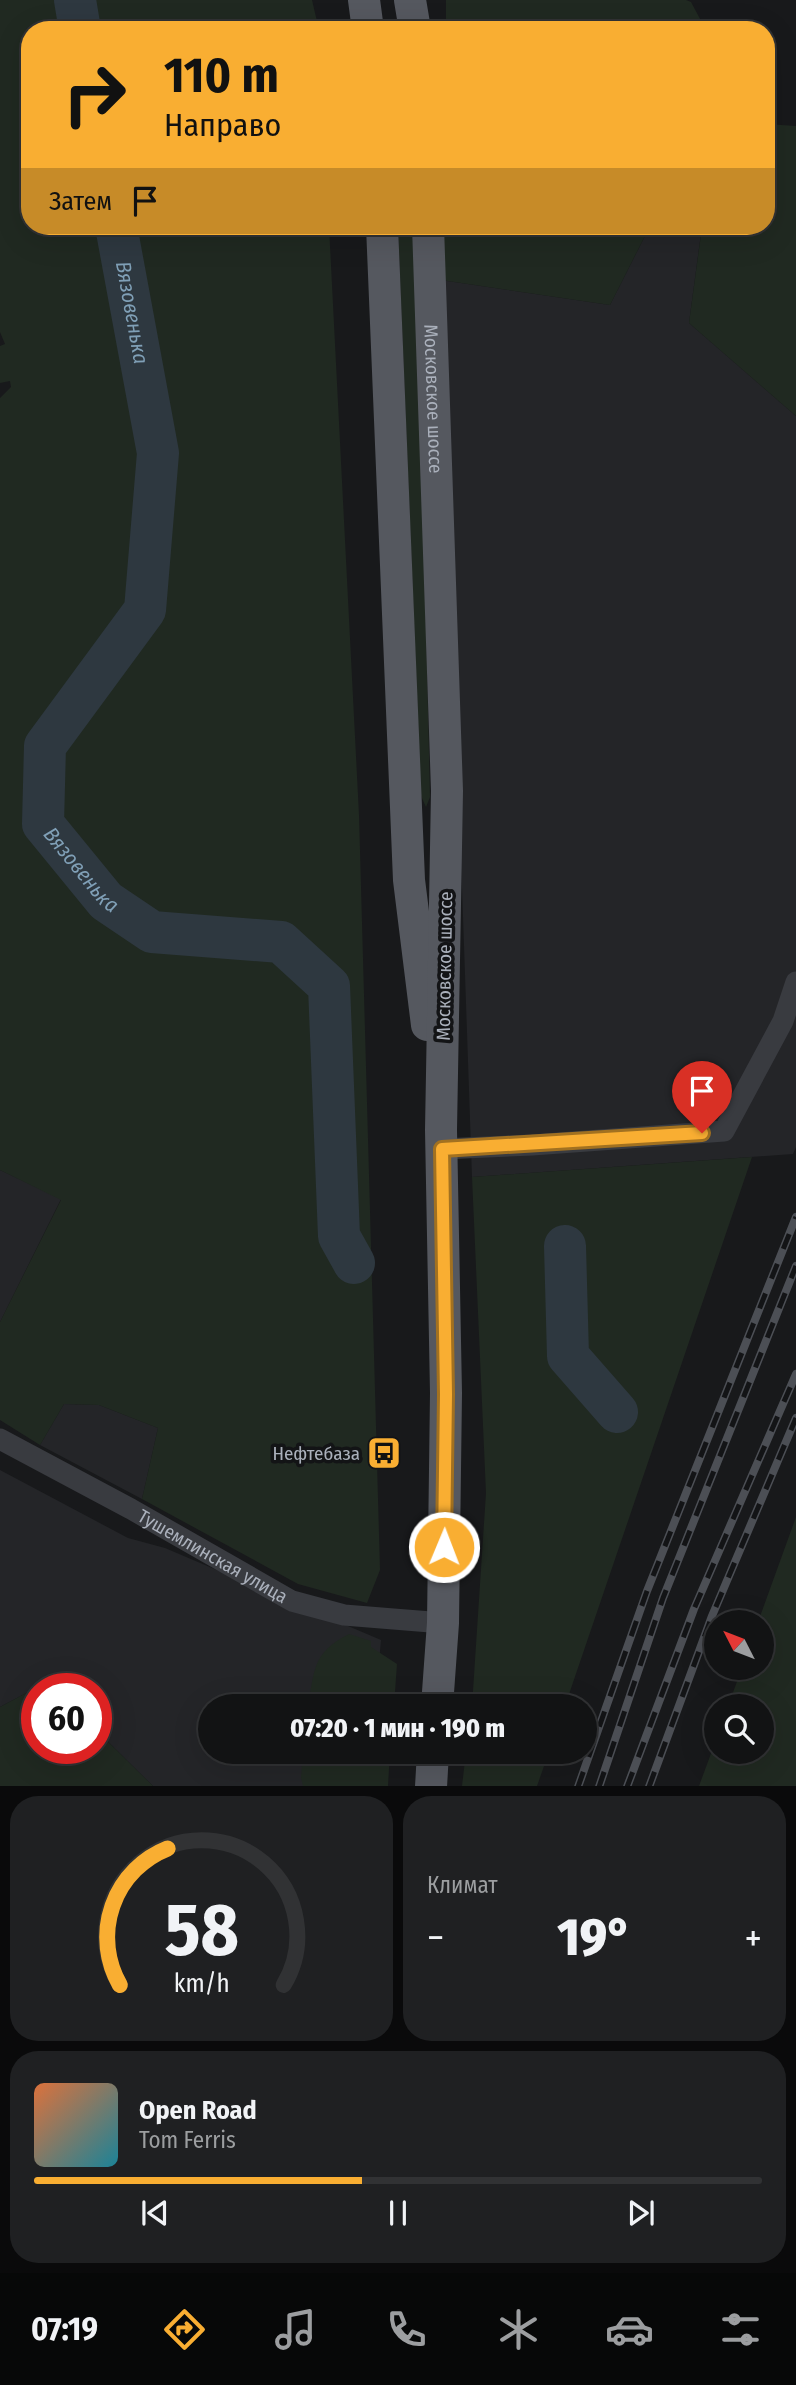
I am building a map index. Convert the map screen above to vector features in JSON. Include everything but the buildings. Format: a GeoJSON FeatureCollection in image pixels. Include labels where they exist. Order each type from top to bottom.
{"type":"FeatureCollection","features":[{"type":"Feature","properties":{"kind":"main road"},"geometry":{"type":"LineString","coordinates":[[364,0],[367,21]]}},
{"type":"Feature","properties":{"kind":"main road"},"geometry":{"type":"LineString","coordinates":[[410,0],[414,21]]}},
{"type":"Feature","properties":{"kind":"main road"},"geometry":{"type":"LineString","coordinates":[[422,0],[423,21]]}},
{"type":"Feature","properties":{"kind":"main road"},"geometry":{"type":"LineString","coordinates":[[382,235],[409,880],[441,1139]]}},
{"type":"Feature","properties":{"kind":"main road","name":"Московское шоссе"},"geometry":{"type":"LineString","coordinates":[[428,235],[447,791],[441,1139],[446,1394],[443,1623],[438,1694]]}},
{"type":"Feature","properties":{"kind":"main road"},"geometry":{"type":"LineString","coordinates":[[431,1786],[432,1764]]}},
{"type":"Feature","properties":{"kind":"street"},"geometry":{"type":"LineString","coordinates":[[441,1139],[532,1145],[724,1131],[783,1021],[796,982]]}},
{"type":"Feature","properties":{"kind":"street","name":"Тушемлинская улица"},"geometry":{"type":"LineString","coordinates":[[0,1439],[131,1509],[292,1601],[344,1615],[443,1623]]}},
{"type":"Feature","properties":{"kind":"shaded area"},"geometry":{"type":"Polygon","coordinates":[[[0,0],[312,0],[317,21],[21,21],[21,235],[329,235],[359,815],[380,1570],[367,1603],[298,1584],[142,1499],[158,1428],[99,1405],[64,1404],[40,1445],[0,1420],[0,1322],[61,1200],[0,1170],[0,398],[11,387],[10,381],[0,383],[0,346],[5,344],[0,332],[0,0]]]}},
{"type":"Feature","properties":{"kind":"shaded area"},"geometry":{"type":"Polygon","coordinates":[[[446,0],[686,0],[691,2],[701,21],[446,21],[446,0]]]}},
{"type":"Feature","properties":{"kind":"shaded area"},"geometry":{"type":"Polygon","coordinates":[[[775,125],[796,126],[796,416],[689,323],[701,235],[775,235],[775,125]]]}},
{"type":"Feature","properties":{"kind":"shaded area"},"geometry":{"type":"Polygon","coordinates":[[[398,235],[413,235],[422,453],[430,797],[426,807],[421,796],[398,235]]]}},
{"type":"Feature","properties":{"kind":"shaded area"},"geometry":{"type":"Polygon","coordinates":[[[442,235],[645,235],[610,305],[441,280],[442,235]]]}},
{"type":"Feature","properties":{"kind":"shaded area"},"geometry":{"type":"Polygon","coordinates":[[[645,235],[701,235],[689,323],[796,416],[796,1147],[793,1154],[472,1177],[441,280],[610,305],[645,235]]]}},
{"type":"Feature","properties":{"kind":"shaded area"},"geometry":{"type":"Polygon","coordinates":[[[752,1157],[569,1694],[473,1694],[486,1493],[472,1177],[752,1157]]]}},
{"type":"Feature","properties":{"kind":"shaded area"},"geometry":{"type":"Polygon","coordinates":[[[0,1170],[61,1199],[0,1322],[0,1170]]]}},
{"type":"Feature","properties":{"kind":"shaded area"},"geometry":{"type":"Polygon","coordinates":[[[64,1404],[99,1405],[158,1428],[142,1499],[40,1445],[64,1404]]]}},
{"type":"Feature","properties":{"kind":"shaded area"},"geometry":{"type":"Polygon","coordinates":[[[0,1470],[128,1538],[165,1548],[381,1640],[376,1694],[198,1694],[198,1764],[370,1764],[368,1786],[153,1786],[112,1746],[112,1673],[21,1673],[21,1696],[0,1707],[0,1470]]]}},
{"type":"Feature","properties":{"kind":"shaded area"},"geometry":{"type":"Polygon","coordinates":[[[796,1517],[796,1786],[699,1786],[707,1764],[774,1764],[774,1694],[732,1694],[738,1680],[774,1680],[774,1610],[762,1610],[796,1517]]]}},
{"type":"Feature","properties":{"kind":"shaded area"},"geometry":{"type":"Polygon","coordinates":[[[349,1634],[371,1641],[371,1647],[397,1664],[395,1694],[310,1694],[317,1663],[337,1641],[349,1634]]]}},
{"type":"Feature","properties":{"kind":"shaded area"},"geometry":{"type":"Polygon","coordinates":[[[21,1696],[21,1764],[112,1764],[112,1746],[153,1786],[0,1786],[0,1707],[21,1696]]]}},
{"type":"Feature","properties":{"kind":"shaded area"},"geometry":{"type":"Polygon","coordinates":[[[302,1764],[389,1764],[388,1786],[303,1786],[302,1764]]]}},
{"type":"Feature","properties":{"kind":"shaded area"},"geometry":{"type":"Polygon","coordinates":[[[465,1764],[545,1764],[537,1786],[462,1786],[465,1764]]]}},
{"type":"Feature","properties":{"kind":"waterway","name":"Вязовенька"},"geometry":{"type":"LineString","coordinates":[[75,0],[78,21]]}},
{"type":"Feature","properties":{"kind":"waterway","name":"Вязовенька"},"geometry":{"type":"LineString","coordinates":[[118,235],[158,453],[145,610],[45,746],[43,824],[106,901],[152,932],[281,942],[329,986],[339,1236],[354,1263]]}},
{"type":"Feature","properties":{"kind":"waterway","name":"Вязовенька"},"geometry":{"type":"LineString","coordinates":[[565,1246],[568,1356],[617,1412]]}},
{"type":"Feature","properties":{"kind":"railway"},"geometry":{"type":"LineString","coordinates":[[578,1786],[647,1591],[796,1217]]}},
{"type":"Feature","properties":{"kind":"railway"},"geometry":{"type":"LineString","coordinates":[[599,1786],[663,1598],[796,1266]]}},
{"type":"Feature","properties":{"kind":"railway"},"geometry":{"type":"LineString","coordinates":[[627,1786],[694,1609],[796,1374]]}},
{"type":"Feature","properties":{"kind":"railway"},"geometry":{"type":"LineString","coordinates":[[649,1786],[712,1616],[796,1418]]}},
{"type":"Feature","properties":{"kind":"place","name":"Нефтебаза"},"geometry":{"type":"Point","coordinates":[384,1453]}},
{"type":"Feature","properties":{"kind":"route"},"geometry":{"type":"LineString","coordinates":[[444,1547],[446,1394],[442,1149],[702,1133]]}}]}
